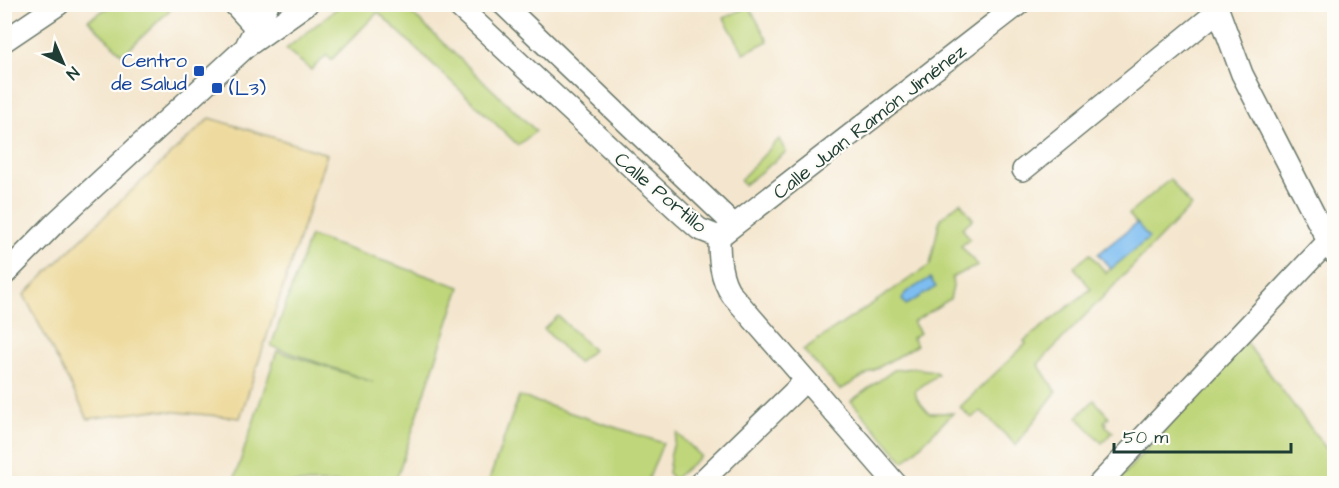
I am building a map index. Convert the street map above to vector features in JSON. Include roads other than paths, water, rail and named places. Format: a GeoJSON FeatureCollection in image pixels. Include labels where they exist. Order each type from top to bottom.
{"type":"FeatureCollection","features":[{"type":"Feature","properties":{"kind":"street"},"geometry":{"type":"LineString","coordinates":[[4,41],[59,4]]}},
{"type":"Feature","properties":{"kind":"street"},"geometry":{"type":"LineString","coordinates":[[234,4],[250,37]]}},
{"type":"Feature","properties":{"kind":"street"},"geometry":{"type":"LineString","coordinates":[[250,37],[268,4]]}},
{"type":"Feature","properties":{"kind":"street"},"geometry":{"type":"LineString","coordinates":[[4,275],[57,221],[250,37],[307,4]]}},
{"type":"Feature","properties":{"kind":"street","name":"Calle Portillo"},"geometry":{"type":"LineString","coordinates":[[456,4],[699,229],[726,231]]}},
{"type":"Feature","properties":{"kind":"street","name":"Calle Portillo"},"geometry":{"type":"LineString","coordinates":[[503,4],[726,231]]}},
{"type":"Feature","properties":{"kind":"street","name":"Calle Juan Ramón Jiménez"},"geometry":{"type":"LineString","coordinates":[[726,231],[1019,4]]}},
{"type":"Feature","properties":{"kind":"street"},"geometry":{"type":"LineString","coordinates":[[1023,170],[1217,8],[1242,74],[1332,244],[1099,483]]}},
{"type":"Feature","properties":{"kind":"street","name":"Calle Portillo"},"geometry":{"type":"LineString","coordinates":[[726,231],[720,265],[727,289],[896,483]]}},
{"type":"Feature","properties":{"kind":"street"},"geometry":{"type":"LineString","coordinates":[[699,483],[805,381]]}},
{"type":"Feature","properties":{"kind":"water"},"geometry":{"type":"Polygon","coordinates":[[[1137,223],[1149,238],[1111,269],[1098,254],[1137,223]]]}},
{"type":"Feature","properties":{"kind":"water"},"geometry":{"type":"Polygon","coordinates":[[[930,278],[936,287],[906,305],[902,300],[905,293],[930,278]]]}},
{"type":"Feature","properties":{"kind":"place","name":"Centro de Salud"},"geometry":{"type":"Point","coordinates":[199,71]}},
{"type":"Feature","properties":{"kind":"place","name":"(L3)"},"geometry":{"type":"Point","coordinates":[217,88]}}]}
